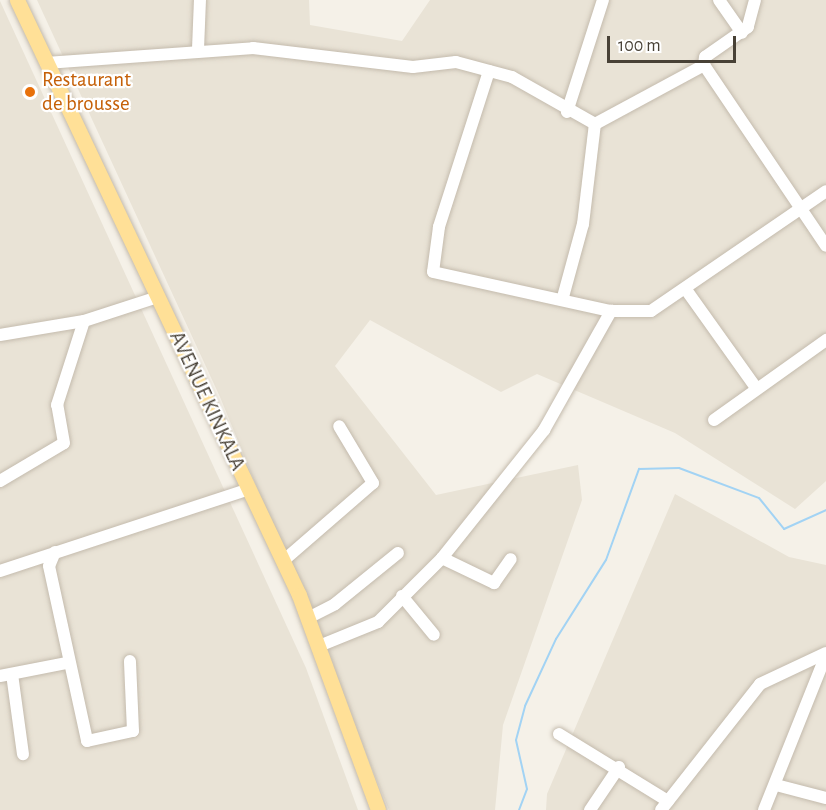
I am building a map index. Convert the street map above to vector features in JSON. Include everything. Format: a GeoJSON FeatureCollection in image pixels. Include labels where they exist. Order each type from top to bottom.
{"type":"FeatureCollection","features":[{"type":"Feature","properties":{"kind":"main road","name":"AVENUE KINKALA"},"geometry":{"type":"LineString","coordinates":[[17,0],[283,561],[319,646],[378,810]]}},
{"type":"Feature","properties":{"kind":"street"},"geometry":{"type":"LineString","coordinates":[[198,49],[200,0]]}},
{"type":"Feature","properties":{"kind":"street"},"geometry":{"type":"LineString","coordinates":[[567,112],[603,0]]}},
{"type":"Feature","properties":{"kind":"street"},"geometry":{"type":"LineString","coordinates":[[718,0],[742,33]]}},
{"type":"Feature","properties":{"kind":"street"},"geometry":{"type":"LineString","coordinates":[[755,0],[742,33],[705,57],[704,65],[826,246]]}},
{"type":"Feature","properties":{"kind":"street"},"geometry":{"type":"LineString","coordinates":[[46,63],[198,49],[322,53],[413,67],[456,62],[512,77],[567,112],[595,124]]}},
{"type":"Feature","properties":{"kind":"street"},"geometry":{"type":"LineString","coordinates":[[595,124],[704,65]]}},
{"type":"Feature","properties":{"kind":"street"},"geometry":{"type":"LineString","coordinates":[[489,71],[439,227],[431,271],[563,297],[611,311],[651,311],[687,291],[826,191]]}},
{"type":"Feature","properties":{"kind":"street"},"geometry":{"type":"LineString","coordinates":[[563,297],[583,224],[595,124]]}},
{"type":"Feature","properties":{"kind":"street"},"geometry":{"type":"LineString","coordinates":[[687,291],[757,389]]}},
{"type":"Feature","properties":{"kind":"street"},"geometry":{"type":"LineString","coordinates":[[0,334],[84,321],[158,297]]}},
{"type":"Feature","properties":{"kind":"street"},"geometry":{"type":"LineString","coordinates":[[319,646],[372,626],[442,558],[544,430],[611,311]]}},
{"type":"Feature","properties":{"kind":"street"},"geometry":{"type":"LineString","coordinates":[[0,481],[64,443],[57,405],[84,321]]}},
{"type":"Feature","properties":{"kind":"street"},"geometry":{"type":"LineString","coordinates":[[714,420],[826,340]]}},
{"type":"Feature","properties":{"kind":"street"},"geometry":{"type":"LineString","coordinates":[[283,561],[373,483],[339,426]]}},
{"type":"Feature","properties":{"kind":"street"},"geometry":{"type":"LineString","coordinates":[[0,571],[249,489]]}},
{"type":"Feature","properties":{"kind":"street"},"geometry":{"type":"LineString","coordinates":[[55,552],[49,566],[66,663],[87,741],[133,731],[130,661]]}},
{"type":"Feature","properties":{"kind":"street"},"geometry":{"type":"LineString","coordinates":[[308,618],[334,604],[398,553]]}},
{"type":"Feature","properties":{"kind":"street"},"geometry":{"type":"LineString","coordinates":[[442,558],[494,583],[511,559]]}},
{"type":"Feature","properties":{"kind":"street"},"geometry":{"type":"LineString","coordinates":[[402,596],[435,635]]}},
{"type":"Feature","properties":{"kind":"street"},"geometry":{"type":"LineString","coordinates":[[764,810],[776,785],[826,654]]}},
{"type":"Feature","properties":{"kind":"street"},"geometry":{"type":"LineString","coordinates":[[559,734],[619,767],[664,805],[760,684],[826,654]]}},
{"type":"Feature","properties":{"kind":"street"},"geometry":{"type":"LineString","coordinates":[[23,754],[6,675],[66,663]]}},
{"type":"Feature","properties":{"kind":"street"},"geometry":{"type":"LineString","coordinates":[[590,810],[619,767]]}},
{"type":"Feature","properties":{"kind":"street"},"geometry":{"type":"LineString","coordinates":[[776,785],[826,798]]}},
{"type":"Feature","properties":{"kind":"shaded area"},"geometry":{"type":"Polygon","coordinates":[[[37,0],[309,0],[310,25],[402,41],[430,0],[826,0],[826,481],[795,509],[675,433],[537,374],[501,392],[370,320],[335,366],[436,495],[578,465],[582,500],[503,725],[495,810],[389,810],[220,397],[37,0]]]}},
{"type":"Feature","properties":{"kind":"shaded area"},"geometry":{"type":"Polygon","coordinates":[[[0,1],[306,668],[358,810],[0,810],[0,1]]]}},
{"type":"Feature","properties":{"kind":"shaded area"},"geometry":{"type":"Polygon","coordinates":[[[675,494],[789,557],[826,565],[826,810],[546,810],[547,794],[675,494]]]}},
{"type":"Feature","properties":{"kind":"waterway"},"geometry":{"type":"LineString","coordinates":[[519,810],[527,789],[516,740],[525,706],[556,639],[606,560],[639,469],[679,468],[759,498],[784,529],[826,510]]}},
{"type":"Feature","properties":{"kind":"place","name":"Restaurant de brousse"},"geometry":{"type":"Point","coordinates":[30,92]}}]}
